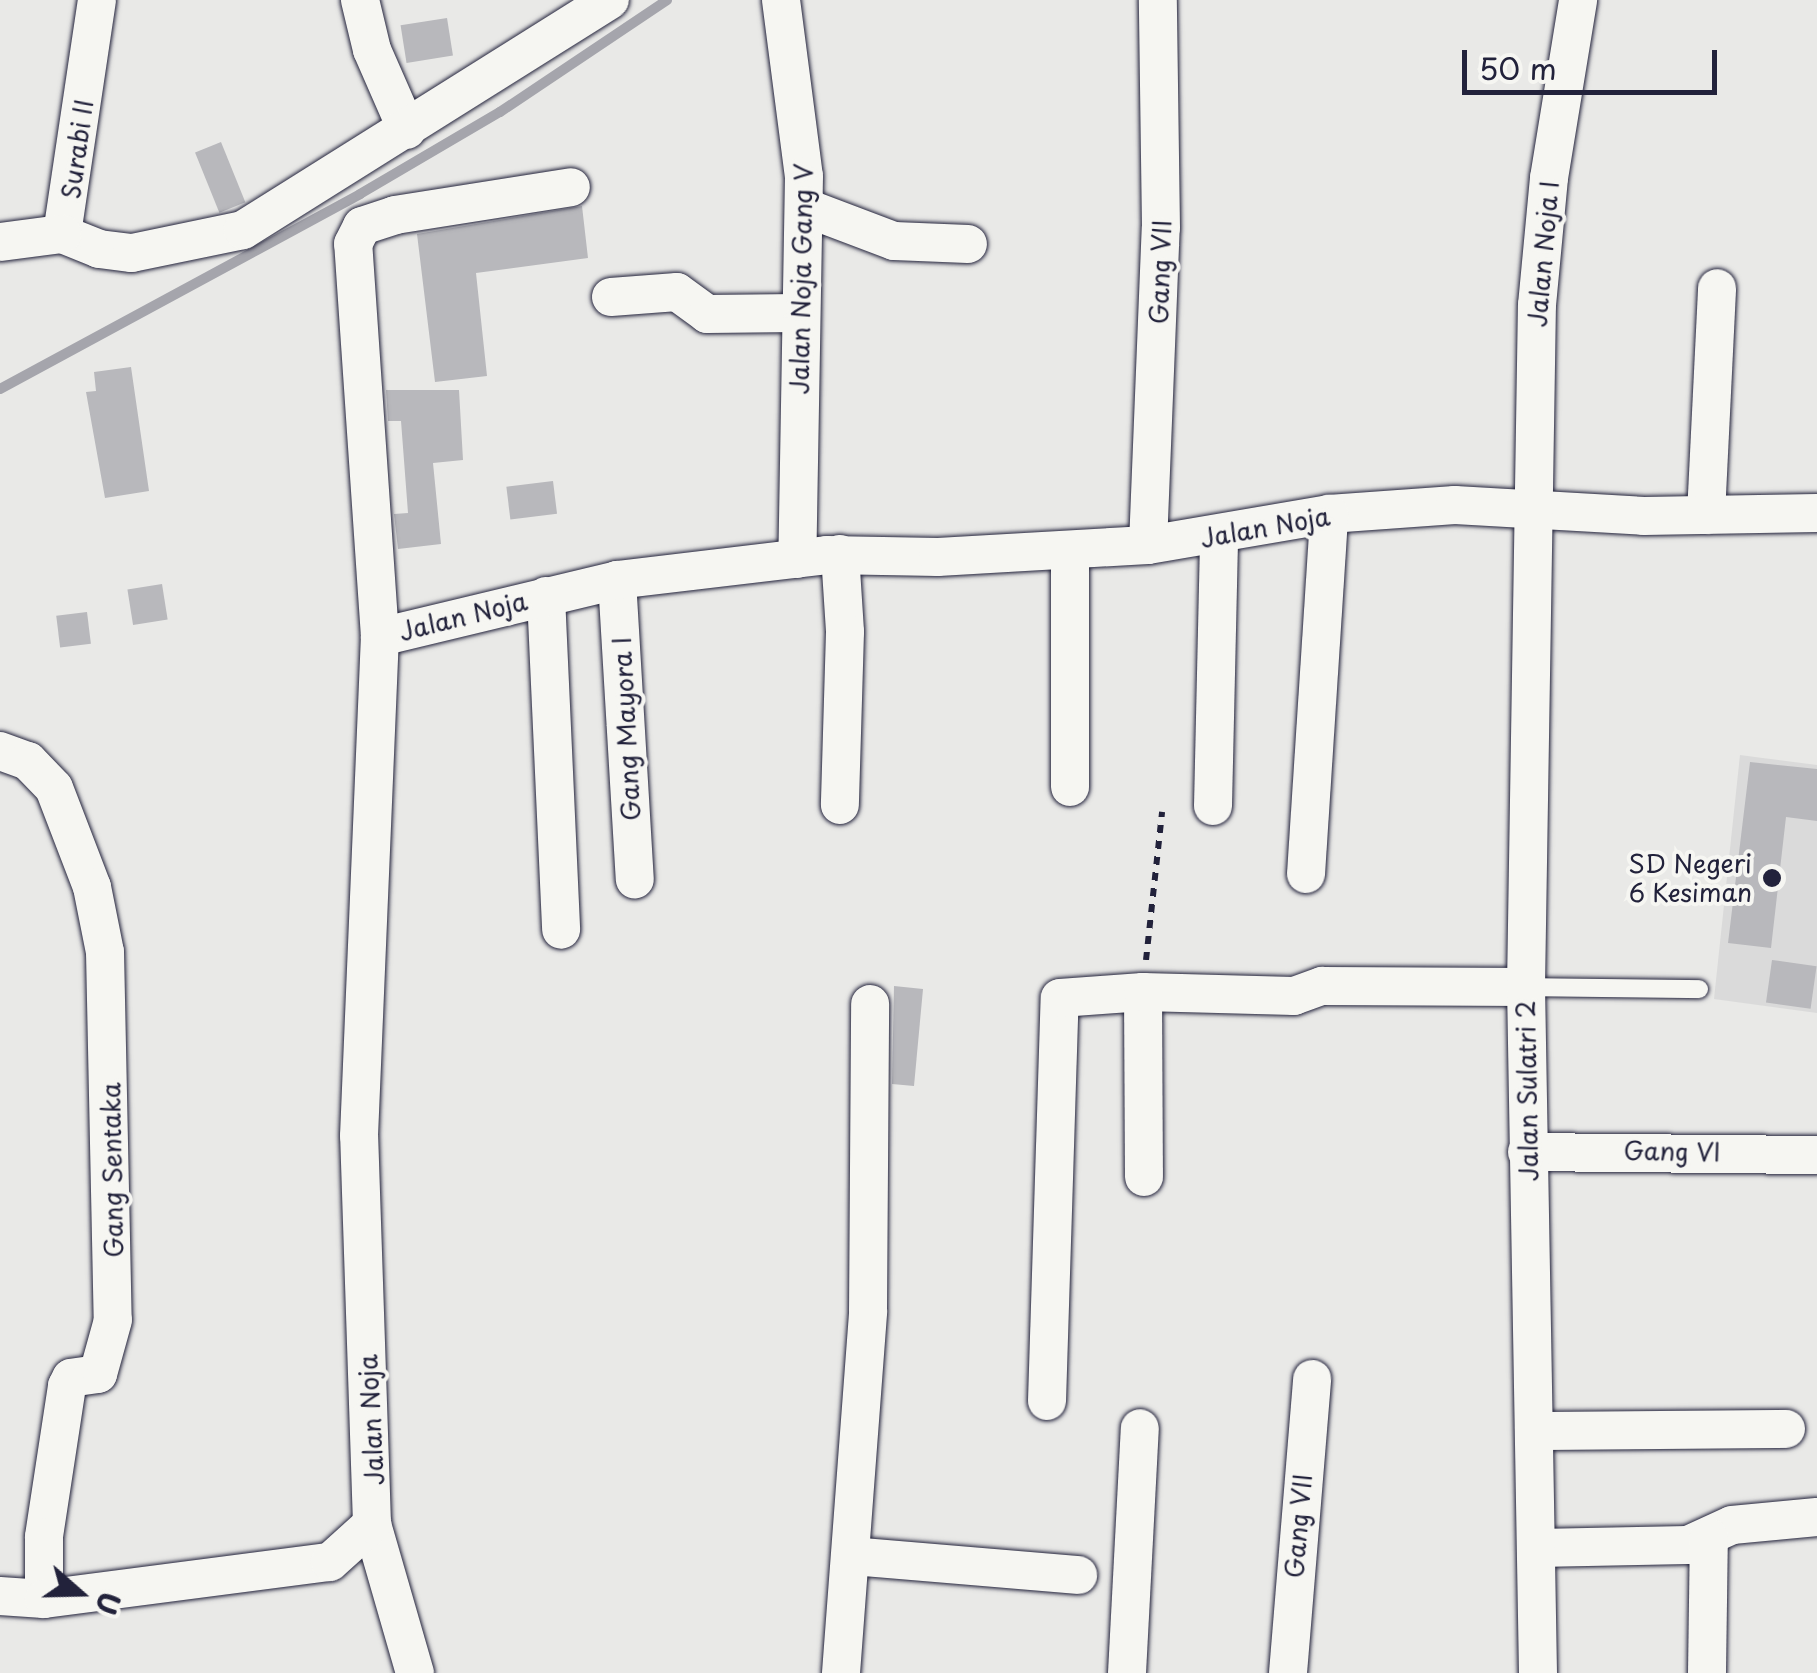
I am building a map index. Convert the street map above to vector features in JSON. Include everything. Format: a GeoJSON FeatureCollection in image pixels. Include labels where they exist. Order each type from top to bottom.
{"type":"FeatureCollection","features":[{"type":"Feature","properties":{"kind":"street","name":"Surabi II"},"geometry":{"type":"LineString","coordinates":[[0,242],[62,234],[97,0]]}},
{"type":"Feature","properties":{"kind":"street"},"geometry":{"type":"LineString","coordinates":[[360,0],[372,50],[406,130]]}},
{"type":"Feature","properties":{"kind":"street","name":"Jalan Noja Gang V"},"geometry":{"type":"LineString","coordinates":[[782,0],[802,137],[804,207],[798,313],[796,559]]}},
{"type":"Feature","properties":{"kind":"street","name":"Gang VII"},"geometry":{"type":"LineString","coordinates":[[1148,544],[1161,228],[1158,0]]}},
{"type":"Feature","properties":{"kind":"street","name":"Jalan Noja I"},"geometry":{"type":"LineString","coordinates":[[1537,510],[1540,255],[1578,0]]}},
{"type":"Feature","properties":{"kind":"street"},"geometry":{"type":"LineString","coordinates":[[62,234],[132,253],[227,236],[406,130],[589,7]]}},
{"type":"Feature","properties":{"kind":"street"},"geometry":{"type":"LineString","coordinates":[[380,636],[354,236],[362,226],[395,215],[570,187]]}},
{"type":"Feature","properties":{"kind":"street"},"geometry":{"type":"LineString","coordinates":[[804,207],[894,241],[968,244]]}},
{"type":"Feature","properties":{"kind":"street"},"geometry":{"type":"LineString","coordinates":[[1706,515],[1717,288]]}},
{"type":"Feature","properties":{"kind":"street"},"geometry":{"type":"LineString","coordinates":[[611,297],[677,292],[706,314],[798,313]]}},
{"type":"Feature","properties":{"kind":"street","name":"Jalan Noja"},"geometry":{"type":"LineString","coordinates":[[415,1673],[372,1524],[359,1136],[380,636],[617,580],[840,554],[1070,550],[1219,536],[1329,514],[1494,504],[1537,510],[1706,515],[1817,513]]}},
{"type":"Feature","properties":{"kind":"street","name":"Jalan Sulatri 2"},"geometry":{"type":"LineString","coordinates":[[1537,510],[1526,987],[1538,1673]]}},
{"type":"Feature","properties":{"kind":"street"},"geometry":{"type":"LineString","coordinates":[[1306,874],[1329,514]]}},
{"type":"Feature","properties":{"kind":"street"},"geometry":{"type":"LineString","coordinates":[[1214,806],[1219,536]]}},
{"type":"Feature","properties":{"kind":"street"},"geometry":{"type":"LineString","coordinates":[[1070,550],[1070,787]]}},
{"type":"Feature","properties":{"kind":"street"},"geometry":{"type":"LineString","coordinates":[[840,554],[845,632],[840,805]]}},
{"type":"Feature","properties":{"kind":"street","name":"Gang Mayora I"},"geometry":{"type":"LineString","coordinates":[[617,580],[635,879]]}},
{"type":"Feature","properties":{"kind":"street"},"geometry":{"type":"LineString","coordinates":[[546,596],[561,930]]}},
{"type":"Feature","properties":{"kind":"street","name":"Gang Sentaka"},"geometry":{"type":"LineString","coordinates":[[0,752],[28,761],[54,788],[92,887],[106,971],[112,1320],[98,1374],[71,1378],[67,1386],[44,1537],[44,1599]]}},
{"type":"Feature","properties":{"kind":"street"},"geometry":{"type":"LineString","coordinates":[[1047,1401],[1057,1004],[1075,993],[1294,996],[1322,986],[1526,987]]}},
{"type":"Feature","properties":{"kind":"street"},"geometry":{"type":"LineString","coordinates":[[1143,992],[1144,1177]]}},
{"type":"Feature","properties":{"kind":"street"},"geometry":{"type":"LineString","coordinates":[[842,1673],[868,1311],[870,1004]]}},
{"type":"Feature","properties":{"kind":"street","name":"Gang VI"},"geometry":{"type":"LineString","coordinates":[[1527,1152],[1817,1155]]}},
{"type":"Feature","properties":{"kind":"street","name":"Gang VII"},"geometry":{"type":"LineString","coordinates":[[1288,1673],[1312,1379]]}},
{"type":"Feature","properties":{"kind":"street"},"geometry":{"type":"LineString","coordinates":[[1127,1673],[1140,1428]]}},
{"type":"Feature","properties":{"kind":"street"},"geometry":{"type":"LineString","coordinates":[[1534,1431],[1786,1429]]}},
{"type":"Feature","properties":{"kind":"street"},"geometry":{"type":"LineString","coordinates":[[1537,1548],[1688,1545],[1732,1525],[1817,1517]]}},
{"type":"Feature","properties":{"kind":"street"},"geometry":{"type":"LineString","coordinates":[[330,1562],[372,1524]]}},
{"type":"Feature","properties":{"kind":"street"},"geometry":{"type":"LineString","coordinates":[[1707,1673],[1709,1537]]}},
{"type":"Feature","properties":{"kind":"street"},"geometry":{"type":"LineString","coordinates":[[851,1556],[1078,1575]]}},
{"type":"Feature","properties":{"kind":"street"},"geometry":{"type":"LineString","coordinates":[[0,1596],[44,1599],[330,1562],[391,1582]]}},
{"type":"Feature","properties":{"kind":"lane"},"geometry":{"type":"LineString","coordinates":[[1526,987],[1700,989]]}},
{"type":"Feature","properties":{"kind":"path"},"geometry":{"type":"LineString","coordinates":[[1143,992],[1162,812]]}},
{"type":"Feature","properties":{"kind":"shaded area","name":"SD Negeri 6 Kesiman"},"geometry":{"type":"Polygon","coordinates":[[[1740,755],[1817,765],[1817,1013],[1714,999],[1740,755]]]}},
{"type":"Feature","properties":{"kind":"building"},"geometry":{"type":"Polygon","coordinates":[[[447,18],[453,56],[407,63],[401,25],[447,18]]]}},
{"type":"Feature","properties":{"kind":"building"},"geometry":{"type":"Polygon","coordinates":[[[221,142],[245,202],[219,213],[195,152],[221,142]]]}},
{"type":"Feature","properties":{"kind":"building"},"geometry":{"type":"Polygon","coordinates":[[[582,206],[588,258],[476,273],[487,376],[435,382],[417,234],[582,206]]]}},
{"type":"Feature","properties":{"kind":"building"},"geometry":{"type":"Polygon","coordinates":[[[131,367],[149,491],[105,498],[86,392],[96,391],[94,372],[131,367]]]}},
{"type":"Feature","properties":{"kind":"building"},"geometry":{"type":"Polygon","coordinates":[[[386,390],[459,390],[463,460],[433,463],[441,544],[398,549],[394,514],[408,513],[401,421],[388,421],[386,390]]]}},
{"type":"Feature","properties":{"kind":"building"},"geometry":{"type":"Polygon","coordinates":[[[553,481],[557,514],[510,519],[506,487],[553,481]]]}},
{"type":"Feature","properties":{"kind":"building"},"geometry":{"type":"Polygon","coordinates":[[[162,584],[168,620],[133,625],[127,589],[162,584]]]}},
{"type":"Feature","properties":{"kind":"building"},"geometry":{"type":"Polygon","coordinates":[[[87,612],[91,644],[60,648],[56,616],[87,612]]]}},
{"type":"Feature","properties":{"kind":"building"},"geometry":{"type":"Polygon","coordinates":[[[1750,762],[1817,769],[1817,821],[1786,817],[1771,948],[1728,943],[1750,762]]]}},
{"type":"Feature","properties":{"kind":"building"},"geometry":{"type":"Polygon","coordinates":[[[1772,960],[1817,966],[1811,1009],[1766,1003],[1772,960]]]}},
{"type":"Feature","properties":{"kind":"building"},"geometry":{"type":"Polygon","coordinates":[[[894,986],[923,989],[914,1086],[892,1084],[894,986]]]}},
{"type":"Feature","properties":{"kind":"waterway"},"geometry":{"type":"LineString","coordinates":[[0,389],[360,194],[500,112],[667,0]]}},
{"type":"Feature","properties":{"kind":"place","name":"SD Negeri 6 Kesiman"},"geometry":{"type":"Point","coordinates":[1772,878]}}]}
